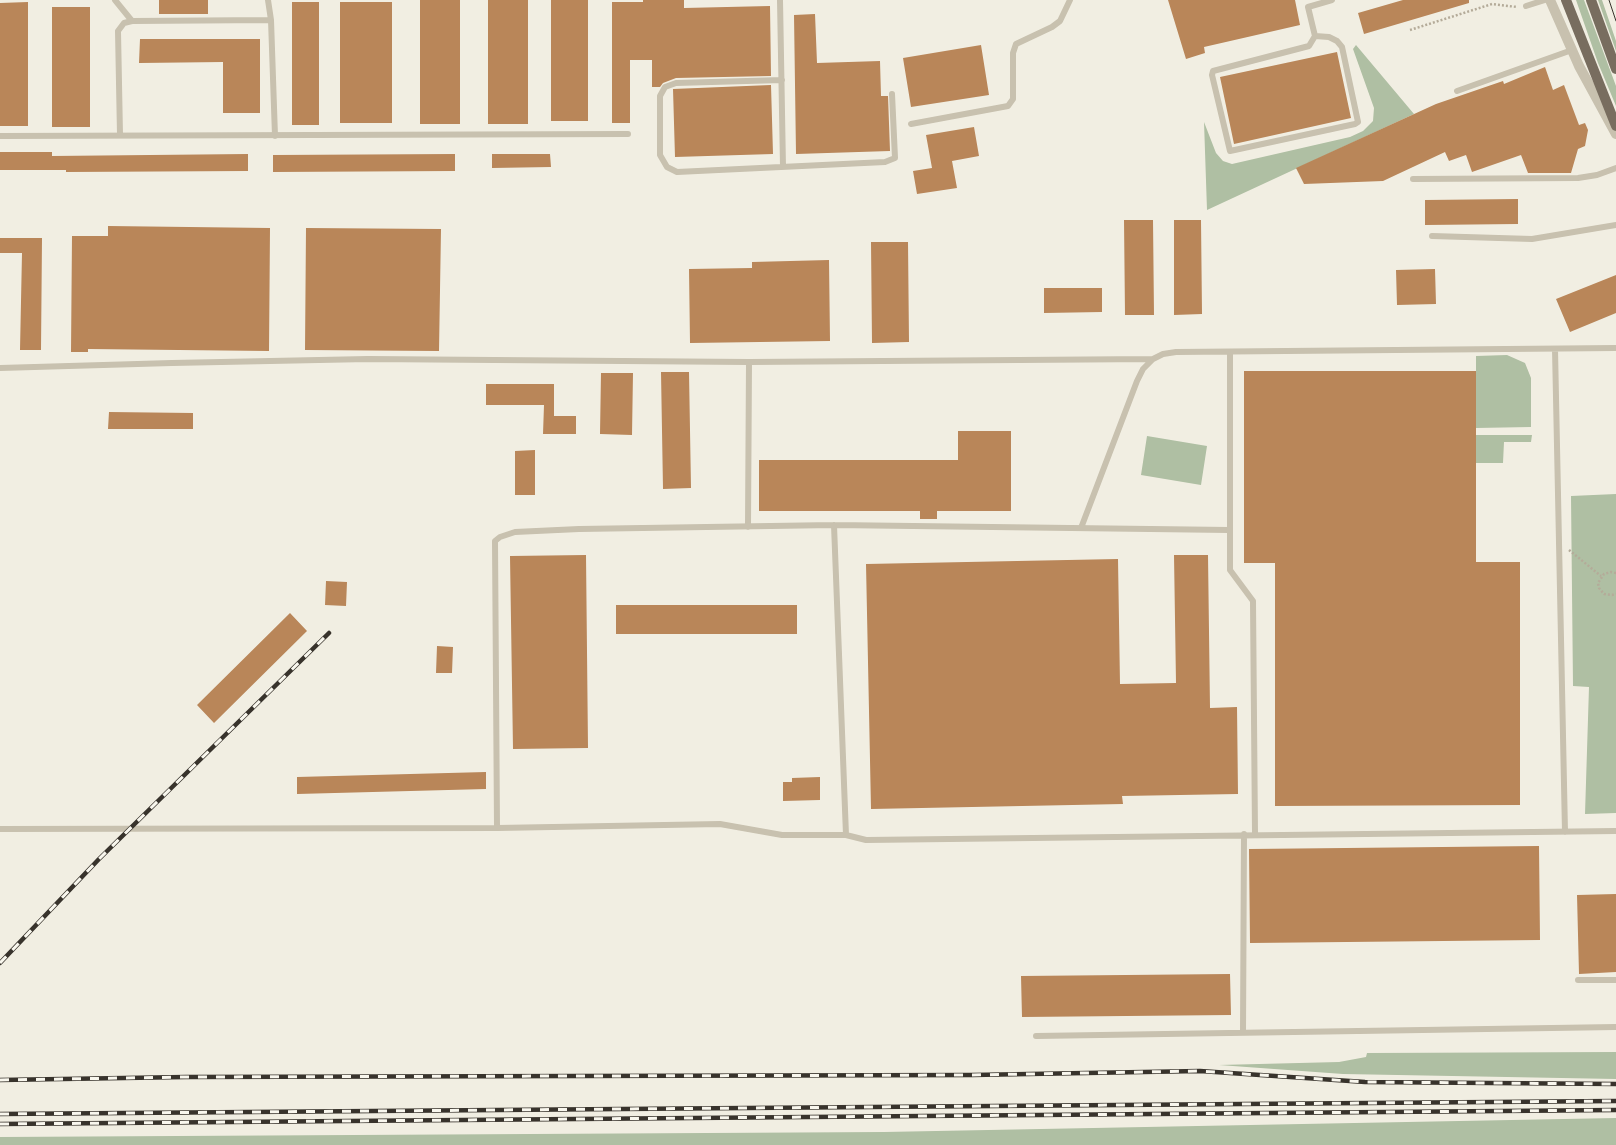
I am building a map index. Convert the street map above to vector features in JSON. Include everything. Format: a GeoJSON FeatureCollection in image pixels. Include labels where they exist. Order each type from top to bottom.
{"type":"FeatureCollection","features":[{"type":"Feature","properties":{"kind":"main road"},"geometry":{"type":"LineString","coordinates":[[1566,0],[1616,126]]}},
{"type":"Feature","properties":{"kind":"main road"},"geometry":{"type":"LineString","coordinates":[[1591,0],[1616,69]]}},
{"type":"Feature","properties":{"kind":"street"},"geometry":{"type":"LineString","coordinates":[[1550,0],[1589,86],[1616,134]]}},
{"type":"Feature","properties":{"kind":"lane"},"geometry":{"type":"LineString","coordinates":[[115,0],[132,20]]}},
{"type":"Feature","properties":{"kind":"lane"},"geometry":{"type":"LineString","coordinates":[[268,0],[272,20],[274,136]]}},
{"type":"Feature","properties":{"kind":"lane"},"geometry":{"type":"LineString","coordinates":[[780,0],[783,167]]}},
{"type":"Feature","properties":{"kind":"lane"},"geometry":{"type":"LineString","coordinates":[[911,124],[1008,106],[1013,99],[1013,53],[1016,44],[1060,22],[1070,0]]}},
{"type":"Feature","properties":{"kind":"lane"},"geometry":{"type":"LineString","coordinates":[[1306,0],[1315,36],[1309,46],[1213,71],[1212,75],[1230,151],[1348,126],[1358,122],[1342,47],[1337,41],[1329,37],[1315,36]]}},
{"type":"Feature","properties":{"kind":"lane"},"geometry":{"type":"LineString","coordinates":[[1308,7],[1332,0]]}},
{"type":"Feature","properties":{"kind":"lane"},"geometry":{"type":"LineString","coordinates":[[1526,6],[1545,0]]}},
{"type":"Feature","properties":{"kind":"lane"},"geometry":{"type":"LineString","coordinates":[[120,136],[118,31],[124,24],[132,20],[272,20]]}},
{"type":"Feature","properties":{"kind":"lane"},"geometry":{"type":"LineString","coordinates":[[1457,91],[1572,50]]}},
{"type":"Feature","properties":{"kind":"lane"},"geometry":{"type":"LineString","coordinates":[[782,80],[676,83],[665,87],[660,96],[660,155],[668,167],[677,172],[885,162],[895,158],[892,94]]}},
{"type":"Feature","properties":{"kind":"lane"},"geometry":{"type":"LineString","coordinates":[[0,136],[628,134]]}},
{"type":"Feature","properties":{"kind":"lane"},"geometry":{"type":"LineString","coordinates":[[1413,179],[1578,178],[1598,175],[1616,168]]}},
{"type":"Feature","properties":{"kind":"lane"},"geometry":{"type":"LineString","coordinates":[[1432,236],[1532,239],[1616,225]]}},
{"type":"Feature","properties":{"kind":"lane"},"geometry":{"type":"LineString","coordinates":[[0,368],[368,359],[749,362],[1153,358],[1163,354],[1176,352],[1616,348]]}},
{"type":"Feature","properties":{"kind":"lane"},"geometry":{"type":"LineString","coordinates":[[1555,349],[1565,832]]}},
{"type":"Feature","properties":{"kind":"lane"},"geometry":{"type":"LineString","coordinates":[[1230,352],[1230,570],[1253,601],[1255,834]]}},
{"type":"Feature","properties":{"kind":"lane"},"geometry":{"type":"LineString","coordinates":[[1081,528],[1137,381],[1153,358]]}},
{"type":"Feature","properties":{"kind":"lane"},"geometry":{"type":"LineString","coordinates":[[748,527],[749,362]]}},
{"type":"Feature","properties":{"kind":"lane"},"geometry":{"type":"LineString","coordinates":[[497,828],[495,541],[500,537],[514,532],[536,530],[834,525],[1229,530]]}},
{"type":"Feature","properties":{"kind":"lane"},"geometry":{"type":"LineString","coordinates":[[834,525],[846,835]]}},
{"type":"Feature","properties":{"kind":"lane"},"geometry":{"type":"LineString","coordinates":[[0,829],[497,828],[720,824],[782,835],[846,835],[866,840],[1244,834],[1616,831]]}},
{"type":"Feature","properties":{"kind":"lane"},"geometry":{"type":"LineString","coordinates":[[1243,1033],[1244,834]]}},
{"type":"Feature","properties":{"kind":"lane"},"geometry":{"type":"LineString","coordinates":[[1578,980],[1616,980]]}},
{"type":"Feature","properties":{"kind":"lane"},"geometry":{"type":"LineString","coordinates":[[1036,1036],[1616,1026]]}},
{"type":"Feature","properties":{"kind":"path"},"geometry":{"type":"LineString","coordinates":[[1410,30],[1492,4],[1516,7],[1526,6]]}},
{"type":"Feature","properties":{"kind":"path"},"geometry":{"type":"LineString","coordinates":[[1559,542],[1601,576]]}},
{"type":"Feature","properties":{"kind":"path"},"geometry":{"type":"LineString","coordinates":[[1616,573],[1607,572],[1601,576],[1598,583],[1601,591],[1608,595],[1616,594]]}},
{"type":"Feature","properties":{"kind":"green space"},"geometry":{"type":"Polygon","coordinates":[[[1576,0],[1584,0],[1616,86],[1616,106],[1598,63],[1576,0]]]}},
{"type":"Feature","properties":{"kind":"green space"},"geometry":{"type":"Polygon","coordinates":[[[1598,0],[1602,0],[1616,41],[1616,51],[1598,0]]]}},
{"type":"Feature","properties":{"kind":"green space"},"geometry":{"type":"Polygon","coordinates":[[[1356,45],[1414,114],[1207,210],[1204,122],[1216,153],[1223,161],[1232,164],[1350,137],[1363,131],[1373,121],[1374,108],[1353,49],[1356,45]]]}},
{"type":"Feature","properties":{"kind":"green space"},"geometry":{"type":"Polygon","coordinates":[[[1507,355],[1525,363],[1531,378],[1531,427],[1476,428],[1476,356],[1507,355]]]}},
{"type":"Feature","properties":{"kind":"green space"},"geometry":{"type":"Polygon","coordinates":[[[1476,435],[1532,435],[1531,442],[1504,442],[1503,463],[1476,463],[1476,435]]]}},
{"type":"Feature","properties":{"kind":"green space"},"geometry":{"type":"Polygon","coordinates":[[[1147,436],[1207,446],[1201,485],[1141,475],[1147,436]]]}},
{"type":"Feature","properties":{"kind":"green space"},"geometry":{"type":"Polygon","coordinates":[[[1616,494],[1616,813],[1585,814],[1589,687],[1573,686],[1571,496],[1616,494]]]}},
{"type":"Feature","properties":{"kind":"green space"},"geometry":{"type":"Polygon","coordinates":[[[1616,1052],[1616,1079],[1343,1074],[1219,1065],[1339,1062],[1366,1057],[1367,1053],[1616,1052]]]}},
{"type":"Feature","properties":{"kind":"green space"},"geometry":{"type":"Polygon","coordinates":[[[1616,1118],[1616,1145],[0,1145],[0,1137],[884,1132],[1616,1118]]]}},
{"type":"Feature","properties":{"kind":"building"},"geometry":{"type":"Polygon","coordinates":[[[159,0],[208,0],[208,14],[159,14],[159,0]]]}},
{"type":"Feature","properties":{"kind":"building"},"geometry":{"type":"Polygon","coordinates":[[[420,0],[460,0],[460,124],[420,124],[420,0]]]}},
{"type":"Feature","properties":{"kind":"building"},"geometry":{"type":"Polygon","coordinates":[[[488,0],[528,0],[528,124],[488,124],[488,0]]]}},
{"type":"Feature","properties":{"kind":"building"},"geometry":{"type":"Polygon","coordinates":[[[551,0],[588,0],[588,121],[551,121],[551,0]]]}},
{"type":"Feature","properties":{"kind":"building"},"geometry":{"type":"Polygon","coordinates":[[[643,0],[684,0],[684,8],[770,6],[771,76],[676,78],[663,83],[660,87],[652,87],[652,60],[630,60],[630,123],[612,123],[612,2],[643,2],[643,0]]]}},
{"type":"Feature","properties":{"kind":"building"},"geometry":{"type":"Polygon","coordinates":[[[1168,0],[1295,0],[1300,25],[1204,47],[1205,53],[1186,59],[1168,0]]]}},
{"type":"Feature","properties":{"kind":"building"},"geometry":{"type":"Polygon","coordinates":[[[1403,0],[1469,0],[1469,3],[1364,34],[1358,13],[1403,0]]]}},
{"type":"Feature","properties":{"kind":"building"},"geometry":{"type":"Polygon","coordinates":[[[28,2],[28,126],[0,126],[0,3],[28,2]]]}},
{"type":"Feature","properties":{"kind":"building"},"geometry":{"type":"Polygon","coordinates":[[[292,2],[319,2],[319,125],[292,125],[292,2]]]}},
{"type":"Feature","properties":{"kind":"building"},"geometry":{"type":"Polygon","coordinates":[[[340,2],[392,2],[392,123],[340,123],[340,2]]]}},
{"type":"Feature","properties":{"kind":"building"},"geometry":{"type":"Polygon","coordinates":[[[52,7],[90,7],[90,127],[52,127],[52,7]]]}},
{"type":"Feature","properties":{"kind":"building"},"geometry":{"type":"Polygon","coordinates":[[[815,14],[817,63],[880,61],[881,96],[888,96],[890,151],[796,154],[794,15],[815,14]]]}},
{"type":"Feature","properties":{"kind":"building"},"geometry":{"type":"Polygon","coordinates":[[[140,39],[260,39],[260,113],[223,113],[223,62],[139,63],[140,39]]]}},
{"type":"Feature","properties":{"kind":"building"},"geometry":{"type":"Polygon","coordinates":[[[981,45],[989,95],[911,107],[903,58],[981,45]]]}},
{"type":"Feature","properties":{"kind":"building"},"geometry":{"type":"Polygon","coordinates":[[[1337,52],[1351,118],[1234,144],[1220,77],[1337,52]]]}},
{"type":"Feature","properties":{"kind":"building"},"geometry":{"type":"Polygon","coordinates":[[[1545,67],[1553,90],[1564,85],[1579,125],[1585,123],[1588,130],[1585,146],[1578,149],[1571,173],[1528,173],[1521,155],[1472,172],[1466,155],[1449,161],[1445,152],[1383,181],[1304,184],[1296,168],[1436,104],[1503,81],[1504,84],[1545,67]]]}},
{"type":"Feature","properties":{"kind":"building"},"geometry":{"type":"Polygon","coordinates":[[[771,85],[773,154],[675,157],[673,89],[771,85]]]}},
{"type":"Feature","properties":{"kind":"building"},"geometry":{"type":"Polygon","coordinates":[[[974,127],[979,156],[952,161],[957,188],[917,194],[913,171],[932,168],[926,135],[974,127]]]}},
{"type":"Feature","properties":{"kind":"building"},"geometry":{"type":"Polygon","coordinates":[[[0,152],[52,152],[52,156],[248,154],[248,171],[66,172],[66,170],[0,170],[0,152]]]}},
{"type":"Feature","properties":{"kind":"building"},"geometry":{"type":"Polygon","coordinates":[[[455,154],[455,171],[273,172],[273,155],[455,154]]]}},
{"type":"Feature","properties":{"kind":"building"},"geometry":{"type":"Polygon","coordinates":[[[492,154],[550,154],[551,167],[492,168],[492,154]]]}},
{"type":"Feature","properties":{"kind":"building"},"geometry":{"type":"Polygon","coordinates":[[[1518,199],[1518,224],[1425,225],[1425,200],[1518,199]]]}},
{"type":"Feature","properties":{"kind":"building"},"geometry":{"type":"Polygon","coordinates":[[[1124,220],[1153,220],[1154,315],[1125,315],[1124,220]]]}},
{"type":"Feature","properties":{"kind":"building"},"geometry":{"type":"Polygon","coordinates":[[[1174,220],[1201,220],[1202,314],[1174,315],[1174,220]]]}},
{"type":"Feature","properties":{"kind":"building"},"geometry":{"type":"Polygon","coordinates":[[[108,226],[270,228],[269,351],[88,349],[88,352],[71,352],[72,236],[108,236],[108,226]]]}},
{"type":"Feature","properties":{"kind":"building"},"geometry":{"type":"Polygon","coordinates":[[[306,228],[441,229],[439,351],[305,350],[306,228]]]}},
{"type":"Feature","properties":{"kind":"building"},"geometry":{"type":"Polygon","coordinates":[[[0,238],[42,238],[41,350],[20,350],[22,253],[0,253],[0,238]]]}},
{"type":"Feature","properties":{"kind":"building"},"geometry":{"type":"Polygon","coordinates":[[[871,242],[908,242],[909,342],[872,343],[871,242]]]}},
{"type":"Feature","properties":{"kind":"building"},"geometry":{"type":"Polygon","coordinates":[[[829,260],[830,341],[690,343],[689,269],[752,268],[752,262],[829,260]]]}},
{"type":"Feature","properties":{"kind":"building"},"geometry":{"type":"Polygon","coordinates":[[[1435,269],[1436,304],[1397,305],[1396,270],[1435,269]]]}},
{"type":"Feature","properties":{"kind":"building"},"geometry":{"type":"Polygon","coordinates":[[[1616,275],[1616,313],[1570,332],[1556,299],[1616,275]]]}},
{"type":"Feature","properties":{"kind":"building"},"geometry":{"type":"Polygon","coordinates":[[[1044,288],[1102,288],[1102,312],[1044,313],[1044,288]]]}},
{"type":"Feature","properties":{"kind":"building"},"geometry":{"type":"Polygon","coordinates":[[[1244,371],[1476,371],[1476,562],[1520,562],[1520,805],[1275,806],[1275,563],[1244,563],[1244,371]]]}},
{"type":"Feature","properties":{"kind":"building"},"geometry":{"type":"Polygon","coordinates":[[[661,372],[689,372],[691,488],[663,489],[661,372]]]}},
{"type":"Feature","properties":{"kind":"building"},"geometry":{"type":"Polygon","coordinates":[[[601,373],[633,373],[632,435],[600,434],[601,373]]]}},
{"type":"Feature","properties":{"kind":"building"},"geometry":{"type":"Polygon","coordinates":[[[486,384],[554,384],[554,416],[576,416],[576,434],[543,434],[544,405],[486,405],[486,384]]]}},
{"type":"Feature","properties":{"kind":"building"},"geometry":{"type":"Polygon","coordinates":[[[109,412],[193,413],[193,429],[108,429],[109,412]]]}},
{"type":"Feature","properties":{"kind":"building"},"geometry":{"type":"Polygon","coordinates":[[[958,431],[1011,431],[1011,511],[937,511],[937,519],[920,519],[920,511],[759,511],[759,460],[958,460],[958,431]]]}},
{"type":"Feature","properties":{"kind":"building"},"geometry":{"type":"Polygon","coordinates":[[[535,450],[535,495],[515,495],[515,451],[535,450]]]}},
{"type":"Feature","properties":{"kind":"building"},"geometry":{"type":"Polygon","coordinates":[[[586,555],[588,748],[513,749],[510,556],[586,555]]]}},
{"type":"Feature","properties":{"kind":"building"},"geometry":{"type":"Polygon","coordinates":[[[1174,555],[1208,555],[1210,708],[1237,707],[1238,794],[1122,796],[1123,804],[871,809],[866,564],[1118,559],[1120,684],[1176,683],[1174,555]]]}},
{"type":"Feature","properties":{"kind":"building"},"geometry":{"type":"Polygon","coordinates":[[[326,581],[347,582],[346,606],[325,605],[326,581]]]}},
{"type":"Feature","properties":{"kind":"building"},"geometry":{"type":"Polygon","coordinates":[[[616,605],[797,605],[797,634],[616,634],[616,605]]]}},
{"type":"Feature","properties":{"kind":"building"},"geometry":{"type":"Polygon","coordinates":[[[290,613],[307,631],[214,723],[197,705],[290,613]]]}},
{"type":"Feature","properties":{"kind":"building"},"geometry":{"type":"Polygon","coordinates":[[[437,646],[453,647],[452,673],[436,673],[437,646]]]}},
{"type":"Feature","properties":{"kind":"building"},"geometry":{"type":"Polygon","coordinates":[[[486,772],[486,789],[297,794],[297,777],[486,772]]]}},
{"type":"Feature","properties":{"kind":"building"},"geometry":{"type":"Polygon","coordinates":[[[820,777],[820,800],[783,801],[783,782],[792,782],[792,778],[820,777]]]}},
{"type":"Feature","properties":{"kind":"building"},"geometry":{"type":"Polygon","coordinates":[[[1539,846],[1540,940],[1250,943],[1249,849],[1539,846]]]}},
{"type":"Feature","properties":{"kind":"building"},"geometry":{"type":"Polygon","coordinates":[[[1616,894],[1616,972],[1579,974],[1577,895],[1616,894]]]}},
{"type":"Feature","properties":{"kind":"building"},"geometry":{"type":"Polygon","coordinates":[[[1230,974],[1231,1015],[1022,1017],[1021,976],[1230,974]]]}},
{"type":"Feature","properties":{"kind":"tram line"},"geometry":{"type":"LineString","coordinates":[[1609,0],[1616,21]]}},
{"type":"Feature","properties":{"kind":"railway"},"geometry":{"type":"LineString","coordinates":[[0,963],[99,859],[329,633]]}},
{"type":"Feature","properties":{"kind":"railway"},"geometry":{"type":"LineString","coordinates":[[0,1080],[186,1077],[972,1075],[1200,1071],[1365,1082],[1616,1084]]}},
{"type":"Feature","properties":{"kind":"railway"},"geometry":{"type":"LineString","coordinates":[[0,1114],[1616,1101]]}},
{"type":"Feature","properties":{"kind":"railway"},"geometry":{"type":"LineString","coordinates":[[0,1124],[1616,1110]]}}]}
